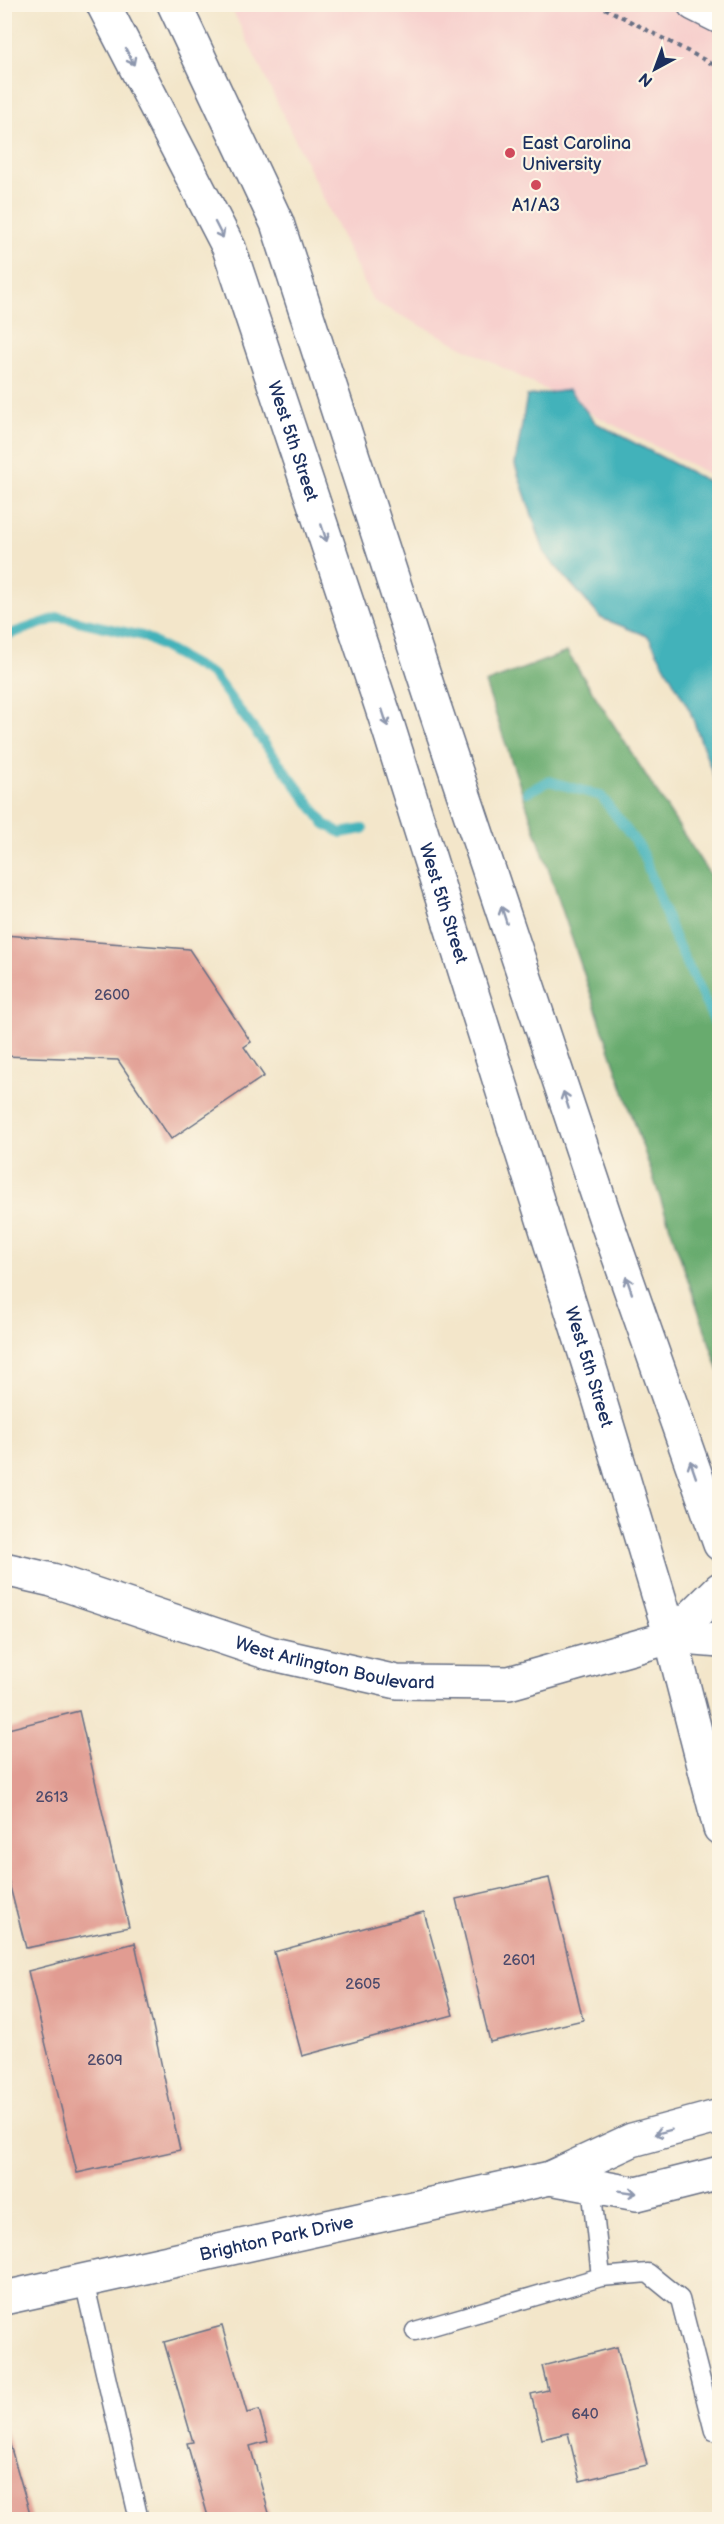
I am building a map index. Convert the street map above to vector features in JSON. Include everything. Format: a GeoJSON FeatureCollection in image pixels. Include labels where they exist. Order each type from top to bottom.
{"type":"FeatureCollection","features":[{"type":"Feature","properties":{"kind":"main road","name":"West 5th Street"},"geometry":{"type":"LineString","coordinates":[[103,4],[229,248],[388,726],[592,1375],[671,1636],[720,1828]]}},
{"type":"Feature","properties":{"kind":"main road"},"geometry":{"type":"LineString","coordinates":[[174,4],[277,223],[429,691],[603,1211],[720,1544]]}},
{"type":"Feature","properties":{"kind":"main road"},"geometry":{"type":"LineString","coordinates":[[694,4],[720,17]]}},
{"type":"Feature","properties":{"kind":"main road","name":"West Arlington Boulevard"},"geometry":{"type":"LineString","coordinates":[[4,1569],[52,1580],[269,1653],[397,1682],[509,1683],[671,1636],[720,1641]]}},
{"type":"Feature","properties":{"kind":"main road","name":"West Arlington Boulevard"},"geometry":{"type":"LineString","coordinates":[[671,1636],[720,1589]]}},
{"type":"Feature","properties":{"kind":"main road","name":"Brighton Park Drive"},"geometry":{"type":"LineString","coordinates":[[4,2298],[550,2178],[632,2140],[720,2116]]}},
{"type":"Feature","properties":{"kind":"main road","name":"Brighton Park Drive"},"geometry":{"type":"LineString","coordinates":[[550,2178],[637,2194],[720,2173]]}},
{"type":"Feature","properties":{"kind":"lane"},"geometry":{"type":"LineString","coordinates":[[591,2185],[601,2277]]}},
{"type":"Feature","properties":{"kind":"lane"},"geometry":{"type":"LineString","coordinates":[[415,2331],[601,2277],[648,2273],[680,2299],[714,2431]]}},
{"type":"Feature","properties":{"kind":"lane"},"geometry":{"type":"LineString","coordinates":[[84,2281],[139,2520]]}},
{"type":"Feature","properties":{"kind":"path"},"geometry":{"type":"LineString","coordinates":[[597,4],[720,68]]}},
{"type":"Feature","properties":{"kind":"shaded area","name":"East Carolina University"},"geometry":{"type":"Polygon","coordinates":[[[230,5],[719,5],[719,479],[373,301],[230,5]]]}},
{"type":"Feature","properties":{"kind":"green space"},"geometry":{"type":"Polygon","coordinates":[[[567,652],[706,869],[719,885],[719,1371],[485,683],[567,652]]]}},
{"type":"Feature","properties":{"kind":"water"},"geometry":{"type":"Polygon","coordinates":[[[569,390],[596,423],[719,487],[719,791],[690,711],[648,636],[601,618],[545,554],[515,465],[527,396],[569,390]]]}},
{"type":"Feature","properties":{"kind":"building"},"geometry":{"type":"Polygon","coordinates":[[[4,935],[189,949],[251,1042],[244,1047],[264,1076],[171,1139],[118,1060],[4,1056],[4,935]]]}},
{"type":"Feature","properties":{"kind":"building"},"geometry":{"type":"Polygon","coordinates":[[[79,1711],[129,1927],[26,1948],[4,1864],[4,1730],[79,1711]]]}},
{"type":"Feature","properties":{"kind":"building"},"geometry":{"type":"Polygon","coordinates":[[[549,1878],[583,2020],[490,2042],[456,1899],[549,1878]]]}},
{"type":"Feature","properties":{"kind":"building"},"geometry":{"type":"Polygon","coordinates":[[[424,1912],[453,2015],[302,2056],[274,1952],[424,1912]]]}},
{"type":"Feature","properties":{"kind":"building"},"geometry":{"type":"Polygon","coordinates":[[[135,1943],[180,2150],[77,2173],[28,1971],[135,1943]]]}},
{"type":"Feature","properties":{"kind":"building"},"geometry":{"type":"Polygon","coordinates":[[[222,2326],[247,2413],[259,2410],[268,2441],[250,2446],[271,2520],[209,2520],[187,2443],[193,2442],[164,2342],[222,2326]]]}},
{"type":"Feature","properties":{"kind":"building"},"geometry":{"type":"Polygon","coordinates":[[[617,2347],[647,2465],[580,2481],[568,2433],[542,2439],[531,2394],[548,2390],[542,2366],[617,2347]]]}},
{"type":"Feature","properties":{"kind":"building"},"geometry":{"type":"Polygon","coordinates":[[[5,2428],[32,2520],[4,2520],[5,2428]]]}},
{"type":"Feature","properties":{"kind":"waterway"},"geometry":{"type":"LineString","coordinates":[[4,636],[60,617],[143,636],[213,675],[325,824],[341,833],[363,829]]}},
{"type":"Feature","properties":{"kind":"waterway"},"geometry":{"type":"LineString","coordinates":[[527,792],[549,781],[601,796],[641,849],[675,939],[720,1033]]}},
{"type":"Feature","properties":{"kind":"place","name":"East Carolina University"},"geometry":{"type":"Point","coordinates":[510,153]}},
{"type":"Feature","properties":{"kind":"place","name":"A1/A3"},"geometry":{"type":"Point","coordinates":[536,185]}}]}
